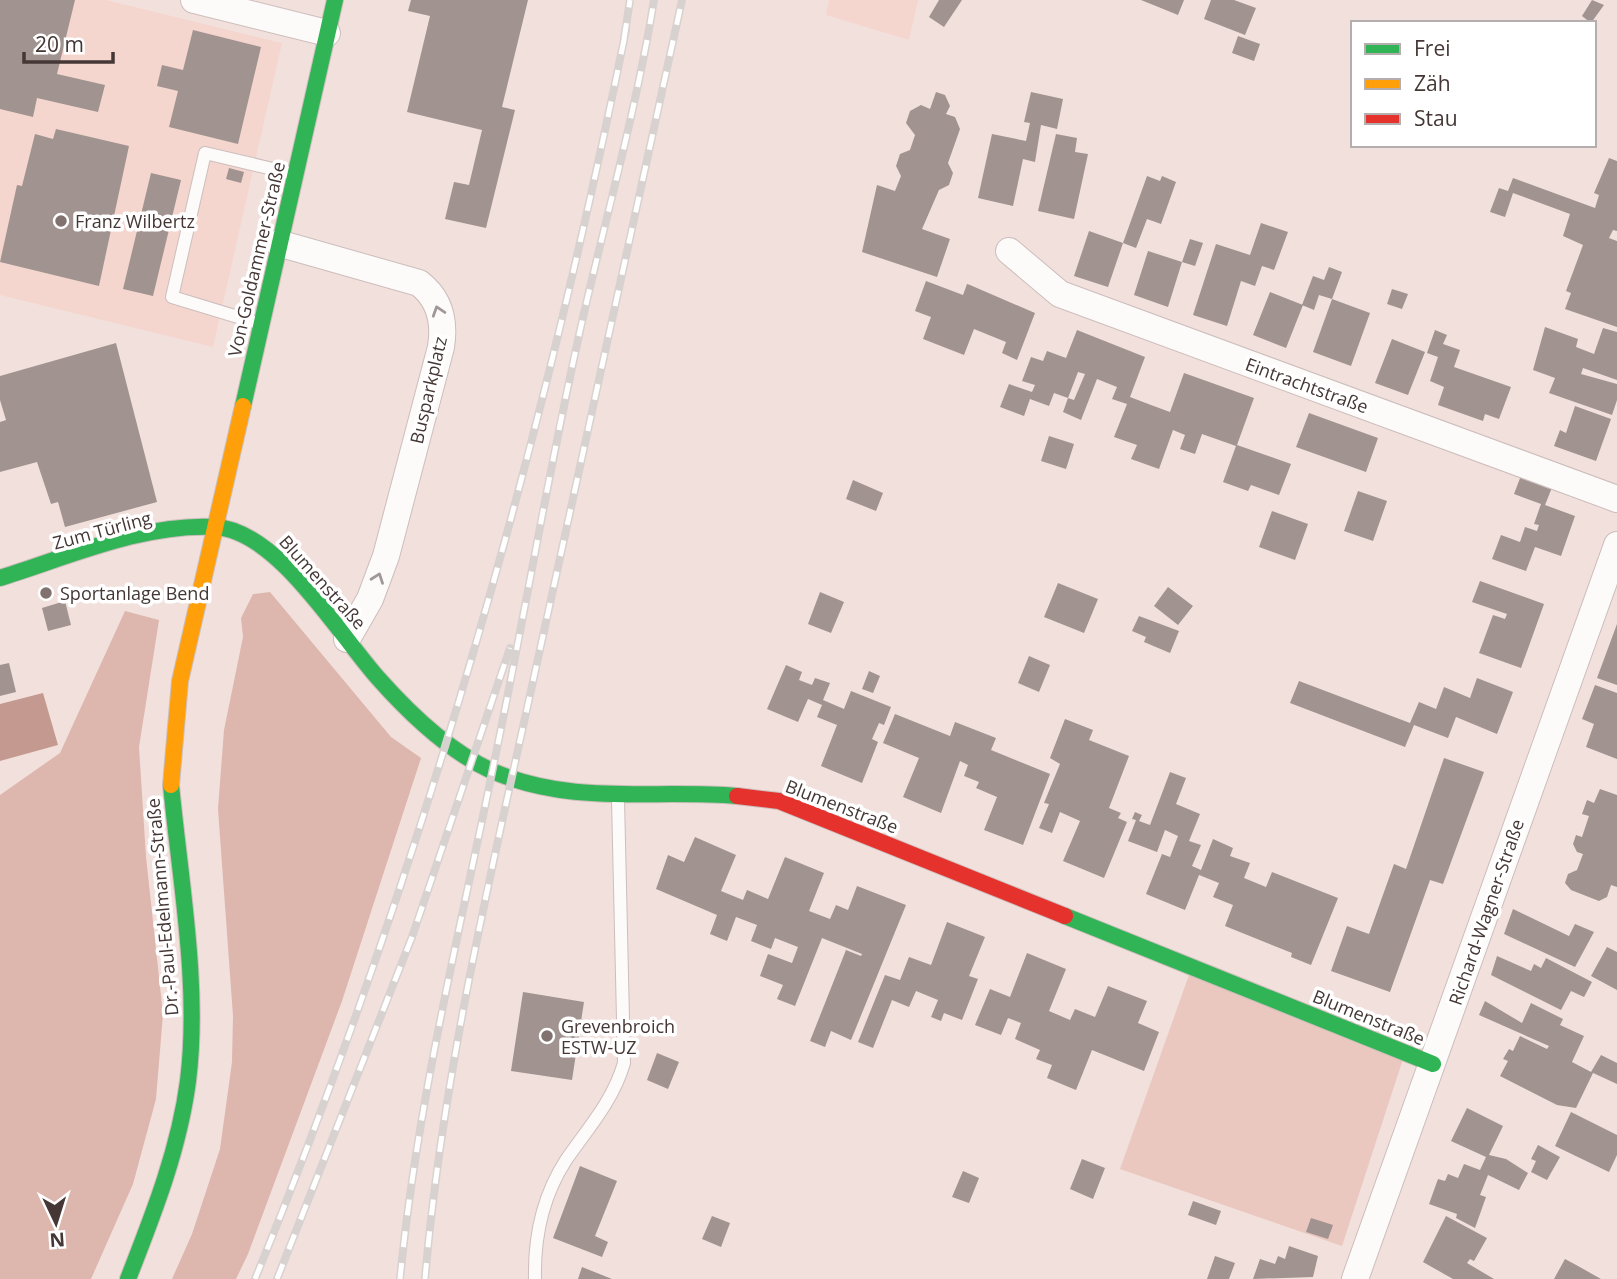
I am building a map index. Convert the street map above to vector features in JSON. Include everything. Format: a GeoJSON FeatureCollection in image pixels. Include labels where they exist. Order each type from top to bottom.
{"type":"FeatureCollection","features":[{"type":"Feature","properties":{"kind":"street"},"geometry":{"type":"LineString","coordinates":[[194,0],[327,33]]}},
{"type":"Feature","properties":{"kind":"street","name":"Von-Goldammer-Straße"},"geometry":{"type":"LineString","coordinates":[[216,527],[335,0]]}},
{"type":"Feature","properties":{"kind":"street","name":"Busparkplatz"},"geometry":{"type":"LineString","coordinates":[[278,243],[419,283],[433,297],[441,317],[441,347],[386,556],[370,600],[347,639]]}},
{"type":"Feature","properties":{"kind":"street","name":"Eintrachtstraße"},"geometry":{"type":"LineString","coordinates":[[1009,251],[1060,294],[1617,499]]}},
{"type":"Feature","properties":{"kind":"street","name":"Blumenstraße"},"geometry":{"type":"LineString","coordinates":[[216,527],[250,537],[270,549],[419,724],[472,762],[511,779],[552,790],[618,795],[733,795],[779,801],[1433,1064]]}},
{"type":"Feature","properties":{"kind":"street","name":"Zum Türling"},"geometry":{"type":"LineString","coordinates":[[0,578],[139,538],[216,527]]}},
{"type":"Feature","properties":{"kind":"street","name":"Dr.-Paul-Edelmann-Straße"},"geometry":{"type":"LineString","coordinates":[[128,1279],[167,1177],[188,1081],[190,988],[173,826],[170,762],[187,645],[216,527]]}},
{"type":"Feature","properties":{"kind":"street","name":"Richard-Wagner-Straße"},"geometry":{"type":"LineString","coordinates":[[1355,1279],[1617,545]]}},
{"type":"Feature","properties":{"kind":"lane"},"geometry":{"type":"LineString","coordinates":[[261,324],[172,297],[205,153],[294,174]]}},
{"type":"Feature","properties":{"kind":"lane"},"geometry":{"type":"LineString","coordinates":[[535,1279],[534,1240],[551,1187],[566,1160],[613,1094],[624,1063],[618,795]]}},
{"type":"Feature","properties":{"kind":"shaded area"},"geometry":{"type":"Polygon","coordinates":[[[0,0],[106,0],[282,43],[213,347],[0,295],[0,0]]]}},
{"type":"Feature","properties":{"kind":"shaded area"},"geometry":{"type":"Polygon","coordinates":[[[829,0],[918,0],[909,40],[826,15],[829,0]]]}},
{"type":"Feature","properties":{"kind":"shaded area"},"geometry":{"type":"Polygon","coordinates":[[[270,592],[391,737],[421,758],[342,1001],[248,1254],[236,1279],[172,1279],[192,1234],[220,1149],[232,1062],[233,1016],[218,809],[224,730],[243,637],[241,618],[253,594],[270,592]]]}},
{"type":"Feature","properties":{"kind":"shaded area"},"geometry":{"type":"Polygon","coordinates":[[[125,611],[159,620],[139,747],[146,857],[163,1014],[156,1099],[133,1184],[91,1279],[0,1279],[0,795],[60,753],[125,611]]]}},
{"type":"Feature","properties":{"kind":"shaded area"},"geometry":{"type":"Polygon","coordinates":[[[43,693],[58,745],[0,761],[0,704],[43,693]]]}},
{"type":"Feature","properties":{"kind":"shaded area"},"geometry":{"type":"Polygon","coordinates":[[[1189,975],[1403,1059],[1342,1246],[1120,1169],[1189,975]]]}},
{"type":"Feature","properties":{"kind":"building"},"geometry":{"type":"Polygon","coordinates":[[[0,0],[75,0],[57,74],[105,85],[98,112],[37,98],[33,117],[0,109],[0,0]]]}},
{"type":"Feature","properties":{"kind":"building"},"geometry":{"type":"Polygon","coordinates":[[[411,0],[528,0],[502,107],[515,110],[486,228],[445,219],[454,182],[469,185],[482,130],[407,112],[430,16],[408,11],[411,0]]]}},
{"type":"Feature","properties":{"kind":"building"},"geometry":{"type":"Polygon","coordinates":[[[939,0],[962,0],[944,27],[929,17],[939,0]]]}},
{"type":"Feature","properties":{"kind":"building"},"geometry":{"type":"Polygon","coordinates":[[[1141,0],[1184,0],[1178,15],[1141,0]]]}},
{"type":"Feature","properties":{"kind":"building"},"geometry":{"type":"Polygon","coordinates":[[[1211,0],[1234,0],[1256,8],[1245,35],[1204,19],[1211,0]]]}},
{"type":"Feature","properties":{"kind":"building"},"geometry":{"type":"Polygon","coordinates":[[[1592,0],[1604,5],[1592,21],[1582,16],[1592,0]]]}},
{"type":"Feature","properties":{"kind":"building"},"geometry":{"type":"Polygon","coordinates":[[[193,30],[261,47],[238,144],[169,127],[178,91],[157,86],[162,65],[183,70],[193,30]]]}},
{"type":"Feature","properties":{"kind":"building"},"geometry":{"type":"Polygon","coordinates":[[[1238,36],[1260,44],[1254,61],[1232,53],[1238,36]]]}},
{"type":"Feature","properties":{"kind":"building"},"geometry":{"type":"Polygon","coordinates":[[[936,92],[945,95],[950,106],[946,114],[955,117],[960,129],[948,163],[953,173],[949,185],[939,190],[922,229],[950,239],[937,277],[862,252],[877,185],[895,191],[901,176],[896,166],[900,154],[910,150],[915,135],[906,123],[910,111],[921,105],[930,109],[936,92]]]}},
{"type":"Feature","properties":{"kind":"building"},"geometry":{"type":"Polygon","coordinates":[[[1031,92],[1063,99],[1057,129],[1041,125],[1035,162],[1023,159],[1013,206],[978,198],[992,134],[1026,141],[1030,123],[1024,122],[1031,92]]]}},
{"type":"Feature","properties":{"kind":"building","name":"Franz Wilbertz"},"geometry":{"type":"Polygon","coordinates":[[[56,129],[129,146],[99,286],[0,262],[17,185],[22,186],[35,134],[53,139],[56,129]]]}},
{"type":"Feature","properties":{"kind":"building"},"geometry":{"type":"Polygon","coordinates":[[[1056,134],[1077,138],[1075,152],[1088,154],[1074,219],[1038,211],[1056,134]]]}},
{"type":"Feature","properties":{"kind":"building"},"geometry":{"type":"Polygon","coordinates":[[[1609,158],[1617,161],[1617,231],[1613,230],[1609,238],[1617,241],[1617,327],[1565,309],[1571,293],[1566,291],[1583,245],[1563,236],[1570,214],[1513,193],[1505,217],[1490,212],[1499,188],[1508,191],[1513,178],[1595,208],[1599,195],[1594,193],[1609,158]]]}},
{"type":"Feature","properties":{"kind":"building"},"geometry":{"type":"Polygon","coordinates":[[[229,168],[244,172],[241,183],[226,179],[229,168]]]}},
{"type":"Feature","properties":{"kind":"building"},"geometry":{"type":"Polygon","coordinates":[[[151,173],[181,180],[153,296],[123,289],[151,173]]]}},
{"type":"Feature","properties":{"kind":"building"},"geometry":{"type":"Polygon","coordinates":[[[1147,176],[1160,181],[1162,176],[1176,182],[1161,224],[1147,219],[1136,248],[1123,243],[1147,176]]]}},
{"type":"Feature","properties":{"kind":"building"},"geometry":{"type":"Polygon","coordinates":[[[1261,223],[1288,232],[1274,270],[1262,266],[1255,286],[1241,281],[1227,326],[1193,315],[1216,244],[1250,255],[1261,223]]]}},
{"type":"Feature","properties":{"kind":"building"},"geometry":{"type":"Polygon","coordinates":[[[1089,231],[1123,243],[1108,287],[1074,276],[1089,231]]]}},
{"type":"Feature","properties":{"kind":"building"},"geometry":{"type":"Polygon","coordinates":[[[1190,239],[1203,243],[1195,266],[1182,262],[1190,239]]]}},
{"type":"Feature","properties":{"kind":"building"},"geometry":{"type":"Polygon","coordinates":[[[1148,251],[1182,262],[1168,307],[1134,295],[1148,251]]]}},
{"type":"Feature","properties":{"kind":"building"},"geometry":{"type":"Polygon","coordinates":[[[1329,267],[1342,272],[1332,299],[1319,295],[1314,310],[1302,305],[1313,276],[1324,280],[1329,267]]]}},
{"type":"Feature","properties":{"kind":"building"},"geometry":{"type":"Polygon","coordinates":[[[926,281],[963,295],[967,284],[1035,313],[1017,360],[1002,353],[1006,342],[974,329],[964,355],[923,339],[931,317],[915,311],[926,281]]]}},
{"type":"Feature","properties":{"kind":"building"},"geometry":{"type":"Polygon","coordinates":[[[1392,289],[1408,294],[1402,309],[1387,304],[1392,289]]]}},
{"type":"Feature","properties":{"kind":"building"},"geometry":{"type":"Polygon","coordinates":[[[1270,292],[1303,305],[1286,348],[1253,335],[1270,292]]]}},
{"type":"Feature","properties":{"kind":"building"},"geometry":{"type":"Polygon","coordinates":[[[1332,299],[1370,313],[1351,366],[1313,352],[1332,299]]]}},
{"type":"Feature","properties":{"kind":"building"},"geometry":{"type":"Polygon","coordinates":[[[1545,327],[1578,339],[1576,347],[1594,354],[1603,328],[1617,332],[1617,380],[1583,368],[1581,374],[1617,384],[1617,400],[1612,415],[1549,393],[1555,378],[1533,370],[1545,327]]]}},
{"type":"Feature","properties":{"kind":"building"},"geometry":{"type":"Polygon","coordinates":[[[1077,330],[1145,357],[1130,397],[1170,412],[1184,373],[1254,398],[1237,445],[1291,464],[1279,495],[1251,485],[1248,491],[1223,482],[1236,446],[1202,434],[1195,454],[1180,449],[1185,435],[1173,430],[1159,469],[1131,459],[1137,445],[1114,437],[1127,404],[1112,399],[1117,387],[1097,379],[1081,420],[1063,412],[1068,398],[1054,393],[1049,406],[1030,399],[1024,416],[1000,407],[1009,384],[1032,392],[1035,385],[1022,381],[1031,357],[1043,361],[1047,351],[1066,358],[1077,330]],[[1078,372],[1068,398],[1074,400],[1085,374],[1078,372]]]}},
{"type":"Feature","properties":{"kind":"building"},"geometry":{"type":"Polygon","coordinates":[[[1435,330],[1447,335],[1443,344],[1460,350],[1454,367],[1511,387],[1499,419],[1485,414],[1483,421],[1438,405],[1444,387],[1430,381],[1438,357],[1427,353],[1435,330]]]}},
{"type":"Feature","properties":{"kind":"building"},"geometry":{"type":"Polygon","coordinates":[[[1392,339],[1425,352],[1408,395],[1375,383],[1392,339]]]}},
{"type":"Feature","properties":{"kind":"building"},"geometry":{"type":"Polygon","coordinates":[[[116,343],[157,502],[65,527],[58,502],[51,504],[37,462],[0,472],[0,422],[6,420],[0,400],[0,376],[116,343]]]}},
{"type":"Feature","properties":{"kind":"building"},"geometry":{"type":"Polygon","coordinates":[[[1575,406],[1611,419],[1596,461],[1554,446],[1560,430],[1566,433],[1575,406]]]}},
{"type":"Feature","properties":{"kind":"building"},"geometry":{"type":"Polygon","coordinates":[[[1309,413],[1378,438],[1366,472],[1296,447],[1309,413]]]}},
{"type":"Feature","properties":{"kind":"building"},"geometry":{"type":"Polygon","coordinates":[[[1049,436],[1074,444],[1066,469],[1041,461],[1049,436]]]}},
{"type":"Feature","properties":{"kind":"building"},"geometry":{"type":"Polygon","coordinates":[[[1522,473],[1553,485],[1545,505],[1575,516],[1561,556],[1535,547],[1526,571],[1492,559],[1501,535],[1520,542],[1525,527],[1537,531],[1539,525],[1534,524],[1541,504],[1514,494],[1522,473]]]}},
{"type":"Feature","properties":{"kind":"building"},"geometry":{"type":"Polygon","coordinates":[[[853,480],[883,493],[876,511],[846,499],[853,480]]]}},
{"type":"Feature","properties":{"kind":"building"},"geometry":{"type":"Polygon","coordinates":[[[1358,491],[1387,501],[1373,541],[1344,531],[1358,491]]]}},
{"type":"Feature","properties":{"kind":"building"},"geometry":{"type":"Polygon","coordinates":[[[1272,511],[1308,524],[1295,560],[1259,547],[1272,511]]]}},
{"type":"Feature","properties":{"kind":"building"},"geometry":{"type":"Polygon","coordinates":[[[1480,581],[1544,604],[1521,668],[1479,653],[1493,615],[1505,619],[1507,614],[1472,602],[1480,581]]]}},
{"type":"Feature","properties":{"kind":"building"},"geometry":{"type":"Polygon","coordinates":[[[1058,583],[1098,599],[1084,633],[1044,617],[1058,583]]]}},
{"type":"Feature","properties":{"kind":"building"},"geometry":{"type":"Polygon","coordinates":[[[1168,587],[1193,606],[1178,625],[1154,606],[1168,587]]]}},
{"type":"Feature","properties":{"kind":"building"},"geometry":{"type":"Polygon","coordinates":[[[820,592],[844,602],[831,633],[808,624],[820,592]]]}},
{"type":"Feature","properties":{"kind":"building"},"geometry":{"type":"Polygon","coordinates":[[[65,601],[71,625],[48,631],[42,608],[65,601]]]}},
{"type":"Feature","properties":{"kind":"building"},"geometry":{"type":"Polygon","coordinates":[[[1139,616],[1179,631],[1170,653],[1144,642],[1146,637],[1132,631],[1139,616]]]}},
{"type":"Feature","properties":{"kind":"building"},"geometry":{"type":"Polygon","coordinates":[[[1617,624],[1617,685],[1597,678],[1617,624]]]}},
{"type":"Feature","properties":{"kind":"building"},"geometry":{"type":"Polygon","coordinates":[[[1029,656],[1050,665],[1039,692],[1018,683],[1029,656]]]}},
{"type":"Feature","properties":{"kind":"building"},"geometry":{"type":"Polygon","coordinates":[[[9,663],[16,692],[0,696],[0,665],[9,663]]]}},
{"type":"Feature","properties":{"kind":"building"},"geometry":{"type":"Polygon","coordinates":[[[786,665],[802,672],[799,680],[812,685],[815,678],[830,683],[823,700],[844,709],[851,691],[891,707],[884,725],[879,723],[872,739],[878,742],[862,783],[821,766],[837,725],[817,717],[822,705],[808,699],[798,722],[767,709],[786,665]]]}},
{"type":"Feature","properties":{"kind":"building"},"geometry":{"type":"Polygon","coordinates":[[[869,671],[880,676],[873,693],[862,689],[869,671]]]}},
{"type":"Feature","properties":{"kind":"building"},"geometry":{"type":"Polygon","coordinates":[[[1477,678],[1513,692],[1497,734],[1456,717],[1448,738],[1414,725],[1405,747],[1290,703],[1299,681],[1410,723],[1419,702],[1436,709],[1444,687],[1470,698],[1477,678]]]}},
{"type":"Feature","properties":{"kind":"building"},"geometry":{"type":"Polygon","coordinates":[[[1595,685],[1617,693],[1617,759],[1586,747],[1594,724],[1582,719],[1595,685]]]}},
{"type":"Feature","properties":{"kind":"building"},"geometry":{"type":"Polygon","coordinates":[[[895,714],[950,736],[955,722],[996,738],[991,750],[1050,774],[1023,845],[984,830],[997,797],[976,788],[979,782],[964,776],[968,765],[960,761],[941,813],[903,797],[919,758],[883,743],[895,714]]]}},
{"type":"Feature","properties":{"kind":"building"},"geometry":{"type":"Polygon","coordinates":[[[1065,719],[1093,730],[1089,740],[1129,756],[1109,808],[1121,813],[1118,818],[1127,822],[1104,878],[1063,861],[1080,821],[1060,812],[1052,833],[1039,828],[1049,804],[1044,803],[1060,764],[1050,758],[1065,719]]]}},
{"type":"Feature","properties":{"kind":"building"},"geometry":{"type":"Polygon","coordinates":[[[1444,758],[1484,772],[1443,884],[1430,880],[1390,992],[1331,971],[1347,926],[1369,934],[1394,864],[1406,869],[1444,758]]]}},
{"type":"Feature","properties":{"kind":"building"},"geometry":{"type":"Polygon","coordinates":[[[1170,772],[1186,778],[1176,804],[1200,814],[1189,841],[1201,845],[1192,866],[1201,870],[1213,839],[1233,848],[1230,856],[1250,863],[1244,878],[1266,887],[1272,872],[1338,898],[1311,965],[1291,957],[1292,953],[1225,926],[1233,905],[1213,897],[1219,883],[1199,875],[1185,910],[1146,894],[1162,854],[1170,857],[1178,836],[1165,830],[1157,852],[1128,841],[1136,820],[1132,819],[1135,812],[1142,815],[1139,821],[1150,825],[1170,772]]]}},
{"type":"Feature","properties":{"kind":"building"},"geometry":{"type":"Polygon","coordinates":[[[1600,789],[1617,795],[1617,887],[1611,885],[1607,897],[1599,901],[1571,890],[1565,883],[1568,874],[1577,870],[1583,854],[1577,852],[1573,844],[1576,835],[1582,837],[1589,816],[1582,814],[1587,800],[1594,803],[1600,789]]]}},
{"type":"Feature","properties":{"kind":"building"},"geometry":{"type":"Polygon","coordinates":[[[695,837],[736,855],[721,891],[743,900],[747,890],[768,899],[785,857],[824,873],[809,911],[830,919],[836,905],[848,910],[857,886],[906,905],[851,1040],[831,1031],[825,1047],[810,1041],[846,950],[861,956],[862,954],[822,938],[795,1006],[777,999],[783,985],[760,976],[768,954],[792,963],[798,947],[775,938],[771,949],[751,941],[757,925],[736,917],[727,941],[710,934],[717,915],[656,889],[668,855],[684,862],[695,837]]]}},
{"type":"Feature","properties":{"kind":"building"},"geometry":{"type":"Polygon","coordinates":[[[1513,909],[1569,936],[1575,924],[1594,932],[1575,967],[1504,934],[1513,909]]]}},
{"type":"Feature","properties":{"kind":"building"},"geometry":{"type":"Polygon","coordinates":[[[947,922],[985,937],[969,976],[978,979],[962,1020],[944,1013],[941,1021],[931,1017],[938,1000],[916,991],[909,1007],[892,1000],[873,1048],[858,1042],[885,975],[900,980],[909,957],[931,965],[947,922]]]}},
{"type":"Feature","properties":{"kind":"building"},"geometry":{"type":"Polygon","coordinates":[[[1607,947],[1617,952],[1617,990],[1591,976],[1607,947]]]}},
{"type":"Feature","properties":{"kind":"building"},"geometry":{"type":"Polygon","coordinates":[[[1027,953],[1066,969],[1049,1011],[1070,1020],[1075,1009],[1095,1017],[1108,986],[1147,1001],[1138,1023],[1159,1032],[1144,1071],[1092,1050],[1076,1090],[1047,1078],[1052,1065],[1036,1059],[1040,1050],[1015,1039],[1021,1023],[1008,1018],[1001,1035],[975,1025],[990,989],[1010,997],[1027,953]]]}},
{"type":"Feature","properties":{"kind":"building"},"geometry":{"type":"Polygon","coordinates":[[[1497,956],[1531,971],[1534,964],[1541,968],[1546,958],[1592,982],[1584,997],[1571,991],[1561,1010],[1491,975],[1497,956]]]}},
{"type":"Feature","properties":{"kind":"building","name":"Grevenbroich ESTW-UZ"},"geometry":{"type":"Polygon","coordinates":[[[523,992],[584,1002],[572,1080],[511,1071],[523,992]]]}},
{"type":"Feature","properties":{"kind":"building"},"geometry":{"type":"Polygon","coordinates":[[[1485,1001],[1522,1023],[1531,1003],[1563,1019],[1560,1025],[1584,1036],[1572,1062],[1593,1073],[1576,1108],[1557,1105],[1500,1076],[1508,1061],[1503,1059],[1509,1049],[1513,1051],[1520,1036],[1547,1049],[1549,1046],[1479,1015],[1485,1001]]]}},
{"type":"Feature","properties":{"kind":"building"},"geometry":{"type":"Polygon","coordinates":[[[657,1053],[679,1062],[668,1089],[647,1080],[657,1053]]]}},
{"type":"Feature","properties":{"kind":"building"},"geometry":{"type":"Polygon","coordinates":[[[1601,1055],[1617,1063],[1617,1084],[1591,1072],[1601,1055]]]}},
{"type":"Feature","properties":{"kind":"building"},"geometry":{"type":"Polygon","coordinates":[[[1467,1108],[1503,1126],[1489,1155],[1506,1159],[1528,1173],[1519,1190],[1488,1175],[1480,1195],[1486,1197],[1475,1228],[1456,1218],[1457,1214],[1429,1204],[1438,1179],[1445,1181],[1448,1174],[1458,1178],[1464,1164],[1480,1170],[1486,1157],[1451,1141],[1467,1108]]]}},
{"type":"Feature","properties":{"kind":"building"},"geometry":{"type":"Polygon","coordinates":[[[1571,1112],[1617,1135],[1617,1155],[1609,1172],[1555,1146],[1571,1112]]]}},
{"type":"Feature","properties":{"kind":"building"},"geometry":{"type":"Polygon","coordinates":[[[1538,1145],[1560,1157],[1547,1180],[1531,1172],[1536,1161],[1531,1159],[1538,1145]]]}},
{"type":"Feature","properties":{"kind":"building"},"geometry":{"type":"Polygon","coordinates":[[[1082,1159],[1105,1168],[1093,1199],[1070,1189],[1082,1159]]]}},
{"type":"Feature","properties":{"kind":"building"},"geometry":{"type":"Polygon","coordinates":[[[580,1166],[617,1181],[595,1236],[608,1242],[602,1257],[553,1238],[580,1166]]]}},
{"type":"Feature","properties":{"kind":"building"},"geometry":{"type":"Polygon","coordinates":[[[963,1171],[979,1178],[969,1203],[952,1197],[963,1171]]]}},
{"type":"Feature","properties":{"kind":"building"},"geometry":{"type":"Polygon","coordinates":[[[1193,1201],[1221,1211],[1216,1225],[1188,1215],[1193,1201]]]}},
{"type":"Feature","properties":{"kind":"building"},"geometry":{"type":"Polygon","coordinates":[[[712,1216],[730,1223],[721,1247],[702,1239],[712,1216]]]}},
{"type":"Feature","properties":{"kind":"building"},"geometry":{"type":"Polygon","coordinates":[[[1446,1216],[1487,1238],[1474,1261],[1470,1259],[1467,1263],[1494,1279],[1453,1279],[1423,1262],[1446,1216]]]}},
{"type":"Feature","properties":{"kind":"building"},"geometry":{"type":"Polygon","coordinates":[[[1311,1218],[1333,1225],[1328,1239],[1306,1232],[1311,1218]]]}},
{"type":"Feature","properties":{"kind":"building"},"geometry":{"type":"Polygon","coordinates":[[[1289,1246],[1318,1256],[1313,1277],[1253,1279],[1260,1259],[1275,1264],[1278,1256],[1285,1259],[1289,1246]]]}},
{"type":"Feature","properties":{"kind":"building"},"geometry":{"type":"Polygon","coordinates":[[[1215,1256],[1235,1263],[1229,1279],[1207,1279],[1215,1256]]]}},
{"type":"Feature","properties":{"kind":"building"},"geometry":{"type":"Polygon","coordinates":[[[1565,1259],[1578,1266],[1601,1279],[1554,1279],[1565,1259]]]}},
{"type":"Feature","properties":{"kind":"building"},"geometry":{"type":"Polygon","coordinates":[[[582,1267],[612,1279],[578,1279],[582,1267]]]}},
{"type":"Feature","properties":{"kind":"railway"},"geometry":{"type":"LineString","coordinates":[[624,39],[630,0]]}},
{"type":"Feature","properties":{"kind":"railway"},"geometry":{"type":"LineString","coordinates":[[400,1279],[417,1149],[440,1020],[572,369],[631,118],[654,0]]}},
{"type":"Feature","properties":{"kind":"railway"},"geometry":{"type":"LineString","coordinates":[[425,1279],[443,1130],[469,981],[682,0]]}},
{"type":"Feature","properties":{"kind":"railway"},"geometry":{"type":"LineString","coordinates":[[255,1279],[315,1127],[370,974],[470,663],[555,348],[626,30]]}},
{"type":"Feature","properties":{"kind":"railway"},"geometry":{"type":"LineString","coordinates":[[277,1279],[412,937],[510,648]]}},
{"type":"Feature","properties":{"kind":"traffic: fast"},"geometry":{"type":"LineString","coordinates":[[243,406],[335,0]]}},
{"type":"Feature","properties":{"kind":"traffic: fast"},"geometry":{"type":"LineString","coordinates":[[0,578],[106,543],[161,530],[215,527],[238,533],[261,546],[283,564],[305,587],[378,678],[416,718],[476,763],[523,782],[553,789],[613,794],[737,796]]}},
{"type":"Feature","properties":{"kind":"traffic: fast"},"geometry":{"type":"LineString","coordinates":[[128,1279],[172,1157],[188,1081],[192,1008],[190,971],[171,785]]}},
{"type":"Feature","properties":{"kind":"traffic: fast"},"geometry":{"type":"LineString","coordinates":[[1065,916],[1433,1064]]}},
{"type":"Feature","properties":{"kind":"traffic: slow"},"geometry":{"type":"LineString","coordinates":[[171,785],[180,681],[243,406]]}},
{"type":"Feature","properties":{"kind":"traffic: jam"},"geometry":{"type":"LineString","coordinates":[[737,796],[779,801],[1065,916]]}},
{"type":"Feature","properties":{"kind":"place","name":"Franz Wilbertz"},"geometry":{"type":"Point","coordinates":[61,221]}},
{"type":"Feature","properties":{"kind":"place","name":"Sportanlage Bend"},"geometry":{"type":"Point","coordinates":[46,593]}},
{"type":"Feature","properties":{"kind":"place","name":"Grevenbroich ESTW-UZ"},"geometry":{"type":"Point","coordinates":[547,1036]}}]}
